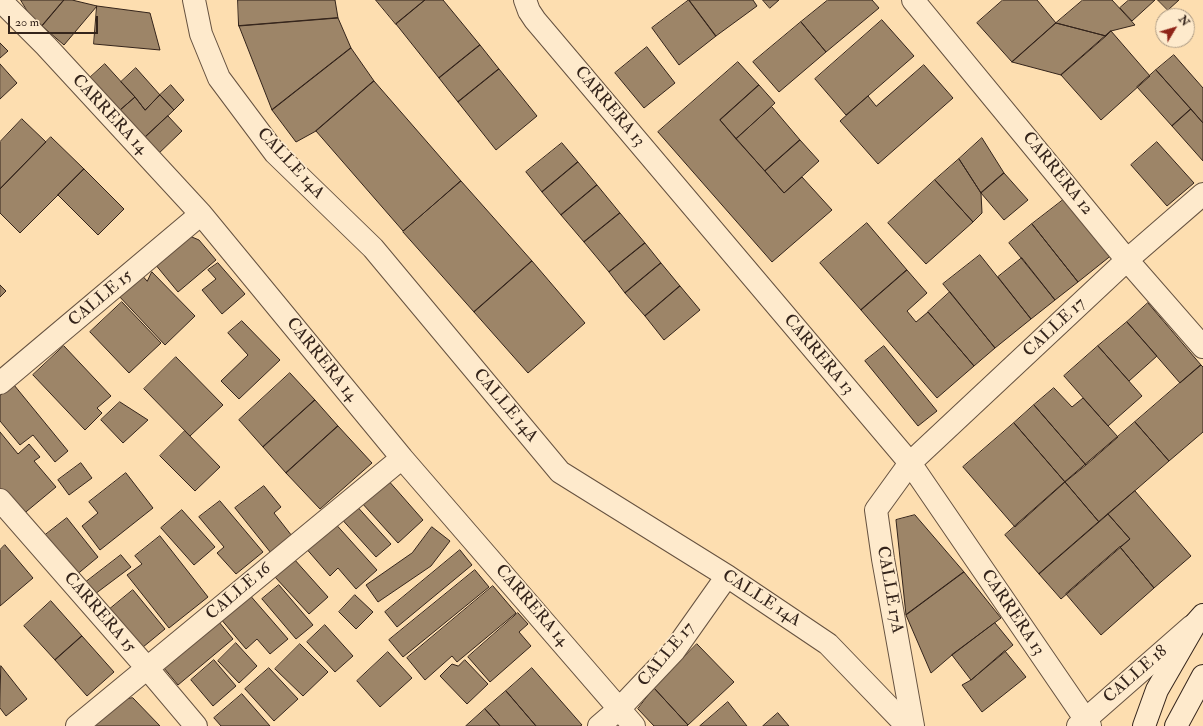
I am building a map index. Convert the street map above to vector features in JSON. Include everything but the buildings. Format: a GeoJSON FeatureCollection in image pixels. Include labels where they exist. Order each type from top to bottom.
{"type":"FeatureCollection","features":[{"type":"Feature","properties":{"kind":"street","name":"CARRERA 14"},"geometry":{"type":"LineString","coordinates":[[0,0],[46,46],[201,214],[402,458],[634,726]]}},
{"type":"Feature","properties":{"kind":"street","name":"CALLE 14A"},"geometry":{"type":"LineString","coordinates":[[194,0],[201,34],[219,78],[275,153],[373,248],[560,472],[727,576],[828,644],[907,726]]}},
{"type":"Feature","properties":{"kind":"street","name":"CARRERA 13"},"geometry":{"type":"LineString","coordinates":[[525,0],[529,11],[535,20],[910,463],[1084,724]]}},
{"type":"Feature","properties":{"kind":"street","name":"CARRERA 12"},"geometry":{"type":"LineString","coordinates":[[913,0],[1127,260],[1203,347]]}},
{"type":"Feature","properties":{"kind":"street","name":"CALLE 17"},"geometry":{"type":"LineString","coordinates":[[910,463],[1127,260],[1203,194]]}},
{"type":"Feature","properties":{"kind":"street","name":"CALLE 15"},"geometry":{"type":"LineString","coordinates":[[0,383],[201,214]]}},
{"type":"Feature","properties":{"kind":"street","name":"CALLE 16"},"geometry":{"type":"LineString","coordinates":[[77,726],[402,458]]}},
{"type":"Feature","properties":{"kind":"street","name":"CALLE 17A"},"geometry":{"type":"LineString","coordinates":[[910,463],[876,510],[913,726]]}},
{"type":"Feature","properties":{"kind":"street","name":"CARRERA 15"},"geometry":{"type":"LineString","coordinates":[[0,500],[196,726]]}},
{"type":"Feature","properties":{"kind":"street","name":"CALLE 17"},"geometry":{"type":"LineString","coordinates":[[599,726],[620,708],[674,650],[727,576]]}},
{"type":"Feature","properties":{"kind":"street","name":"CALLE 18"},"geometry":{"type":"LineString","coordinates":[[1084,724],[1199,619]]}},
{"type":"Feature","properties":{"kind":"street"},"geometry":{"type":"LineString","coordinates":[[1144,726],[1156,690],[1199,619]]}},
{"type":"Feature","properties":{"kind":"street"},"geometry":{"type":"LineString","coordinates":[[1176,726],[1203,676]]}}]}
